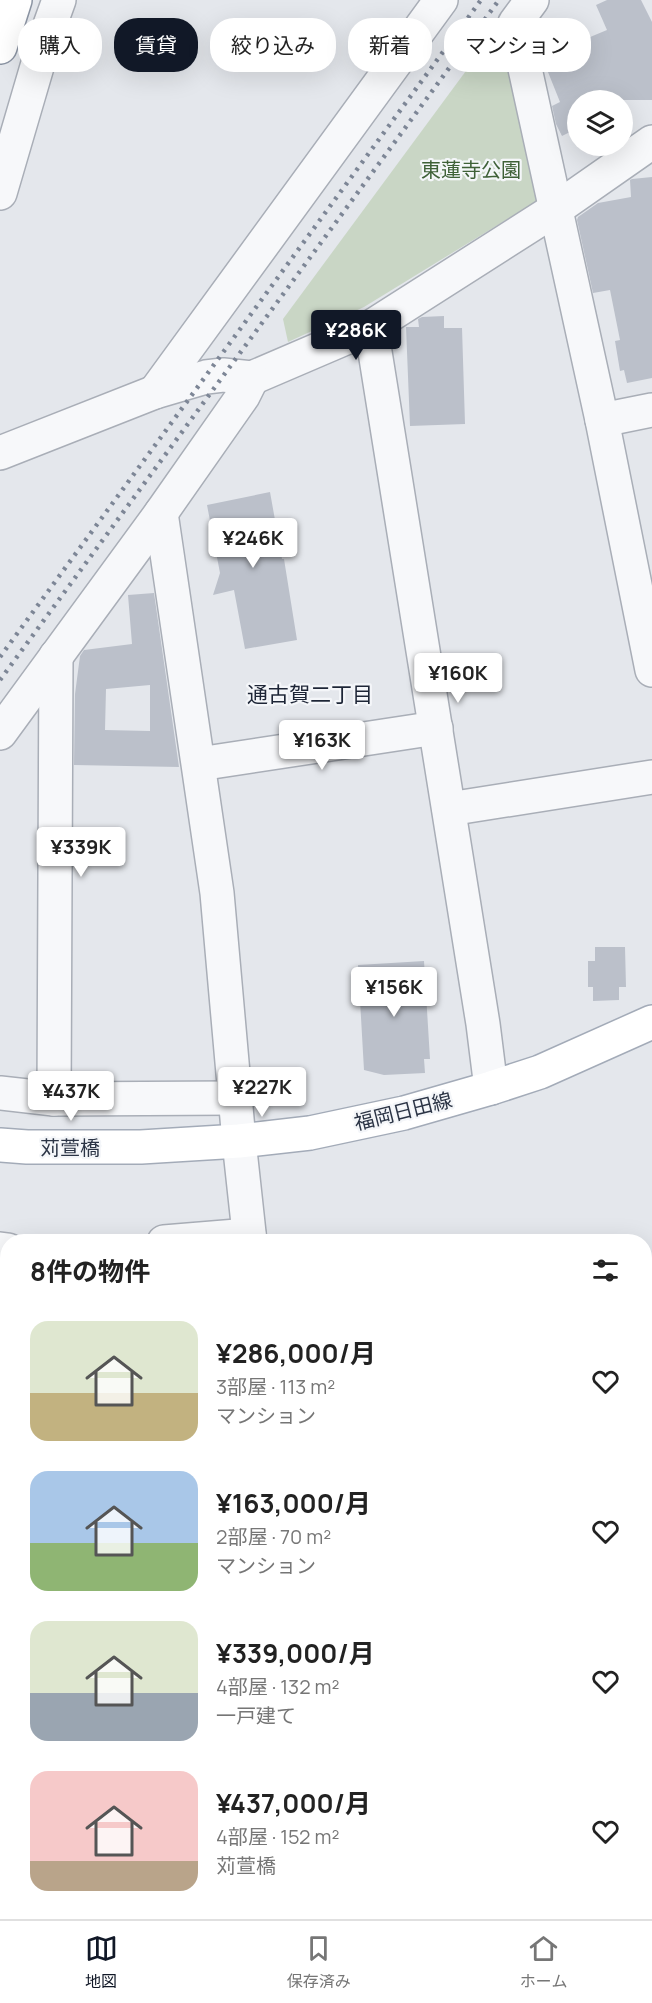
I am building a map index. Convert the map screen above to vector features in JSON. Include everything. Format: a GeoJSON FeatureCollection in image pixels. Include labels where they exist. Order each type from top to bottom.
{"type":"FeatureCollection","features":[{"type":"Feature","properties":{"kind":"main road"},"geometry":{"type":"LineString","coordinates":[[0,47],[15,0]]}},
{"type":"Feature","properties":{"kind":"main road","name":"福岡日田線"},"geometry":{"type":"LineString","coordinates":[[141,1147],[239,1141],[310,1133],[404,1113],[540,1072],[652,1022]]}},
{"type":"Feature","properties":{"kind":"main road","name":"苅萱橋"},"geometry":{"type":"LineString","coordinates":[[0,1144],[27,1147],[141,1147]]}},
{"type":"Feature","properties":{"kind":"street"},"geometry":{"type":"LineString","coordinates":[[0,193],[46,36],[59,0]]}},
{"type":"Feature","properties":{"kind":"street"},"geometry":{"type":"LineString","coordinates":[[155,392],[441,0]]}},
{"type":"Feature","properties":{"kind":"street"},"geometry":{"type":"LineString","coordinates":[[532,0],[515,23],[602,420],[652,670]]}},
{"type":"Feature","properties":{"kind":"street"},"geometry":{"type":"LineString","coordinates":[[0,453],[155,392],[206,377],[223,375],[252,378],[371,327],[556,209],[652,142]]}},
{"type":"Feature","properties":{"kind":"street"},"geometry":{"type":"LineString","coordinates":[[371,327],[483,1024],[491,1088]]}},
{"type":"Feature","properties":{"kind":"street"},"geometry":{"type":"LineString","coordinates":[[0,733],[161,513],[243,396],[252,378]]}},
{"type":"Feature","properties":{"kind":"street"},"geometry":{"type":"LineString","coordinates":[[602,420],[652,410]]}},
{"type":"Feature","properties":{"kind":"street"},"geometry":{"type":"LineString","coordinates":[[161,513],[217,893],[250,1234]]}},
{"type":"Feature","properties":{"kind":"street"},"geometry":{"type":"LineString","coordinates":[[54,1100],[56,656]]}},
{"type":"Feature","properties":{"kind":"street"},"geometry":{"type":"LineString","coordinates":[[199,764],[436,728]]}},
{"type":"Feature","properties":{"kind":"street"},"geometry":{"type":"LineString","coordinates":[[449,809],[652,777]]}},
{"type":"Feature","properties":{"kind":"street"},"geometry":{"type":"LineString","coordinates":[[0,1093],[54,1100],[235,1098]]}},
{"type":"Feature","properties":{"kind":"green space","name":"東蓮寺公園"},"geometry":{"type":"Polygon","coordinates":[[[465,72],[513,72],[540,199],[364,307],[288,342],[283,319],[465,72]]]}},
{"type":"Feature","properties":{"kind":"building"},"geometry":{"type":"Polygon","coordinates":[[[607,0],[641,0],[652,22],[652,100],[633,100],[633,90],[567,90],[567,134],[562,136],[556,124],[552,106],[560,102],[548,72],[591,72],[591,37],[607,30],[596,5],[607,0]]]}},
{"type":"Feature","properties":{"kind":"building"},"geometry":{"type":"Polygon","coordinates":[[[652,177],[652,378],[627,383],[624,370],[620,371],[615,341],[620,340],[610,290],[593,293],[577,220],[598,203],[631,197],[630,180],[652,177]]]}},
{"type":"Feature","properties":{"kind":"building"},"geometry":{"type":"Polygon","coordinates":[[[444,316],[444,328],[462,328],[465,424],[410,426],[406,327],[419,327],[418,319],[422,317],[444,316]]]}},
{"type":"Feature","properties":{"kind":"building"},"geometry":{"type":"Polygon","coordinates":[[[270,492],[297,640],[245,649],[234,590],[213,595],[220,573],[207,505],[270,492]]]}},
{"type":"Feature","properties":{"kind":"building"},"geometry":{"type":"Polygon","coordinates":[[[154,593],[179,767],[74,765],[75,694],[80,656],[84,650],[132,644],[128,595],[154,593]],[[150,685],[106,689],[105,730],[150,731],[150,685]]]}},
{"type":"Feature","properties":{"kind":"building"},"geometry":{"type":"Polygon","coordinates":[[[595,947],[625,947],[626,987],[619,987],[619,1000],[593,1001],[593,987],[588,987],[588,961],[595,961],[595,947]]]}},
{"type":"Feature","properties":{"kind":"building"},"geometry":{"type":"Polygon","coordinates":[[[424,961],[430,1059],[424,1059],[425,1073],[384,1075],[364,1070],[358,965],[424,961]]]}},
{"type":"Feature","properties":{"kind":"railway"},"geometry":{"type":"LineString","coordinates":[[0,657],[481,0]]}},
{"type":"Feature","properties":{"kind":"railway"},"geometry":{"type":"LineString","coordinates":[[0,680],[499,0]]}},
{"type":"Feature","properties":{"kind":"district","name":"通古賀二丁目"},"geometry":{"type":"Point","coordinates":[310,694]}}]}
